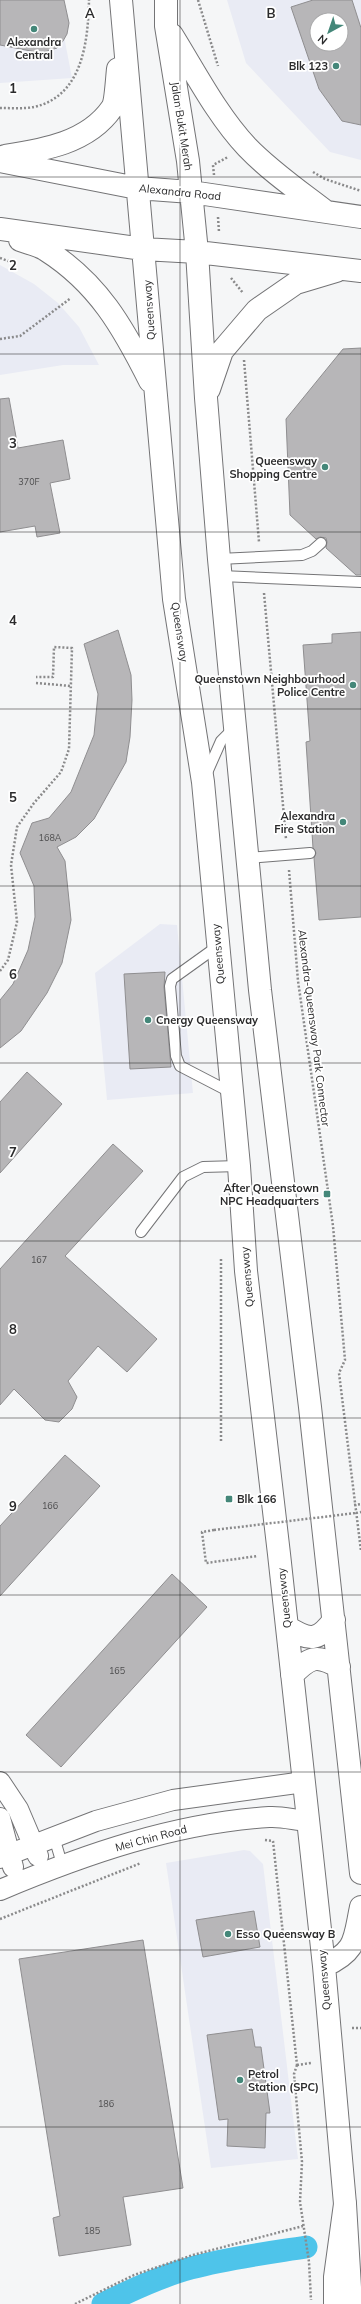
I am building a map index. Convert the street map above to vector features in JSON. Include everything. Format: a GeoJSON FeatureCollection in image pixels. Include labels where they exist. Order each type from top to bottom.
{"type":"FeatureCollection","features":[{"type":"Feature","properties":{"kind":"main road"},"geometry":{"type":"LineString","coordinates":[[121,0],[122,28],[143,249]]}},
{"type":"Feature","properties":{"kind":"main road","name":"Jalan Bukit Merah"},"geometry":{"type":"LineString","coordinates":[[166,0],[166,26],[188,161],[197,252]]}},
{"type":"Feature","properties":{"kind":"main road"},"geometry":{"type":"LineString","coordinates":[[166,26],[226,120],[246,147],[266,165],[326,212]]}},
{"type":"Feature","properties":{"kind":"main road"},"geometry":{"type":"LineString","coordinates":[[0,156],[46,150],[87,133],[113,108],[122,28]]}},
{"type":"Feature","properties":{"kind":"main road","name":"Alexandra Road"},"geometry":{"type":"LineString","coordinates":[[0,160],[137,188],[191,192],[361,218]]}},
{"type":"Feature","properties":{"kind":"main road"},"geometry":{"type":"LineString","coordinates":[[0,229],[143,249],[197,252],[352,269]]}},
{"type":"Feature","properties":{"kind":"main road"},"geometry":{"type":"LineString","coordinates":[[0,232],[45,249],[90,284],[128,336],[155,391]]}},
{"type":"Feature","properties":{"kind":"main road","name":"Queensway"},"geometry":{"type":"LineString","coordinates":[[143,249],[174,599],[203,782],[239,1166],[246,1271],[279,1554],[324,1966],[345,2204],[351,2304]]}},
{"type":"Feature","properties":{"kind":"main road"},"geometry":{"type":"LineString","coordinates":[[197,252],[206,398],[220,567],[260,990],[339,1667],[357,1798],[361,1873]]}},
{"type":"Feature","properties":{"kind":"main road"},"geometry":{"type":"LineString","coordinates":[[206,398],[222,351],[257,310],[296,283],[352,269]]}},
{"type":"Feature","properties":{"kind":"main road"},"geometry":{"type":"LineString","coordinates":[[287,1627],[303,1637],[316,1638],[326,1631],[334,1620]]}},
{"type":"Feature","properties":{"kind":"main road"},"geometry":{"type":"LineString","coordinates":[[292,1675],[304,1663],[313,1658],[324,1658],[339,1667]]}},
{"type":"Feature","properties":{"kind":"main road"},"geometry":{"type":"LineString","coordinates":[[324,1966],[342,1958],[349,1951],[354,1941],[361,1907]]}},
{"type":"Feature","properties":{"kind":"main road"},"geometry":{"type":"LineString","coordinates":[[335,2304],[335,2277],[345,2204]]}},
{"type":"Feature","properties":{"kind":"street"},"geometry":{"type":"LineString","coordinates":[[0,1782],[18,1809],[44,1871]]}},
{"type":"Feature","properties":{"kind":"street"},"geometry":{"type":"LineString","coordinates":[[4,1856],[96,1821],[173,1800],[304,1782]]}},
{"type":"Feature","properties":{"kind":"street","name":"Mei Chin Road"},"geometry":{"type":"LineString","coordinates":[[0,1890],[44,1871],[95,1852],[197,1826],[270,1817],[308,1821]]}},
{"type":"Feature","properties":{"kind":"street"},"geometry":{"type":"LineString","coordinates":[[0,1818],[4,1856],[18,1882]]}},
{"type":"Feature","properties":{"kind":"lane"},"geometry":{"type":"LineString","coordinates":[[220,567],[261,557],[302,555],[312,551],[321,543]]}},
{"type":"Feature","properties":{"kind":"lane"},"geometry":{"type":"LineString","coordinates":[[220,567],[262,578],[361,582]]}},
{"type":"Feature","properties":{"kind":"lane"},"geometry":{"type":"LineString","coordinates":[[203,782],[221,741],[235,727]]}},
{"type":"Feature","properties":{"kind":"lane"},"geometry":{"type":"LineString","coordinates":[[248,858],[310,853]]}},
{"type":"Feature","properties":{"kind":"lane"},"geometry":{"type":"LineString","coordinates":[[218,946],[172,979],[170,986],[176,1056],[180,1066],[232,1093]]}},
{"type":"Feature","properties":{"kind":"lane"},"geometry":{"type":"LineString","coordinates":[[141,1232],[183,1177],[203,1167],[239,1166]]}},
{"type":"Feature","properties":{"kind":"lane"},"geometry":{"type":"LineString","coordinates":[[54,1837],[62,1864]]}},
{"type":"Feature","properties":{"kind":"path"},"geometry":{"type":"LineString","coordinates":[[0,108],[34,107],[56,97],[69,85],[81,64],[87,37],[89,0]]}},
{"type":"Feature","properties":{"kind":"path"},"geometry":{"type":"LineString","coordinates":[[198,0],[219,69]]}},
{"type":"Feature","properties":{"kind":"path"},"geometry":{"type":"LineString","coordinates":[[311,171],[325,179],[361,191]]}},
{"type":"Feature","properties":{"kind":"path"},"geometry":{"type":"LineString","coordinates":[[0,258],[14,262]]}},
{"type":"Feature","properties":{"kind":"path"},"geometry":{"type":"LineString","coordinates":[[64,294],[71,298],[76,304]]}},
{"type":"Feature","properties":{"kind":"path"},"geometry":{"type":"LineString","coordinates":[[0,339],[20,336],[71,298]]}},
{"type":"Feature","properties":{"kind":"path"},"geometry":{"type":"LineString","coordinates":[[246,354],[244,360],[254,494],[261,557]]}},
{"type":"Feature","properties":{"kind":"path","name":"Alexandra-Queensway Park Connector"},"geometry":{"type":"LineString","coordinates":[[262,578],[298,981],[333,1226],[346,1360],[338,1373],[361,1551]]}},
{"type":"Feature","properties":{"kind":"path"},"geometry":{"type":"LineString","coordinates":[[0,971],[8,960],[17,922],[11,865],[17,827],[34,803],[61,772],[69,749],[72,648],[54,647],[53,677],[36,677]]}},
{"type":"Feature","properties":{"kind":"path"},"geometry":{"type":"LineString","coordinates":[[36,683],[70,686]]}},
{"type":"Feature","properties":{"kind":"path"},"geometry":{"type":"LineString","coordinates":[[221,1253],[221,1441]]}},
{"type":"Feature","properties":{"kind":"path"},"geometry":{"type":"LineString","coordinates":[[354,1505],[361,1504]]}},
{"type":"Feature","properties":{"kind":"path"},"geometry":{"type":"LineString","coordinates":[[279,1554],[206,1563],[202,1532],[361,1512]]}},
{"type":"Feature","properties":{"kind":"path"},"geometry":{"type":"LineString","coordinates":[[270,1817],[297,2065],[294,2074],[301,2137],[302,2162],[300,2202],[309,2262],[312,2304]]}},
{"type":"Feature","properties":{"kind":"path"},"geometry":{"type":"LineString","coordinates":[[262,1840],[273,1841]]}},
{"type":"Feature","properties":{"kind":"path"},"geometry":{"type":"LineString","coordinates":[[0,1919],[149,1860]]}},
{"type":"Feature","properties":{"kind":"path"},"geometry":{"type":"LineString","coordinates":[[75,2304],[134,2275],[193,2255],[303,2226]]}},
{"type":"Feature","properties":{"kind":"shaded area"},"geometry":{"type":"Polygon","coordinates":[[[0,0],[57,0],[72,78],[0,83],[0,0]]]}},
{"type":"Feature","properties":{"kind":"shaded area"},"geometry":{"type":"Polygon","coordinates":[[[227,0],[361,0],[361,160],[330,152],[246,63],[227,0]]]}},
{"type":"Feature","properties":{"kind":"shaded area"},"geometry":{"type":"Polygon","coordinates":[[[0,265],[34,284],[58,303],[79,327],[99,365],[63,365],[0,375],[0,265]]]}},
{"type":"Feature","properties":{"kind":"shaded area"},"geometry":{"type":"Polygon","coordinates":[[[160,924],[177,925],[193,1093],[107,1100],[95,973],[160,924]]]}},
{"type":"Feature","properties":{"kind":"shaded area"},"geometry":{"type":"Polygon","coordinates":[[[244,1850],[250,1851],[263,1864],[298,2159],[211,2168],[166,1863],[244,1850]]]}},
{"type":"Feature","properties":{"kind":"building","name":"Alexandra Central"},"geometry":{"type":"Polygon","coordinates":[[[0,0],[64,0],[69,23],[67,34],[63,41],[57,48],[41,53],[0,45],[0,0]]]}},
{"type":"Feature","properties":{"kind":"building","name":"Blk 123"},"geometry":{"type":"Polygon","coordinates":[[[313,0],[352,0],[361,28],[361,125],[342,121],[319,89],[291,7],[313,0]]]}},
{"type":"Feature","properties":{"kind":"building","name":"Queensway Shopping Centre"},"geometry":{"type":"Polygon","coordinates":[[[361,348],[361,575],[356,575],[326,548],[326,538],[320,537],[316,539],[290,515],[286,419],[343,349],[361,348]]]}},
{"type":"Feature","properties":{"kind":"building"},"geometry":{"type":"Polygon","coordinates":[[[9,398],[18,448],[63,440],[70,479],[50,483],[60,533],[37,537],[35,526],[0,532],[0,399],[9,398]]]}},
{"type":"Feature","properties":{"kind":"building"},"geometry":{"type":"Polygon","coordinates":[[[118,630],[131,675],[132,700],[130,737],[126,762],[94,819],[76,837],[57,847],[65,861],[71,920],[62,963],[47,993],[21,1031],[0,1048],[0,1000],[13,984],[28,950],[35,917],[34,886],[20,853],[32,823],[49,818],[71,792],[94,735],[98,694],[84,644],[118,630]]]}},
{"type":"Feature","properties":{"kind":"building"},"geometry":{"type":"Polygon","coordinates":[[[361,632],[361,917],[319,920],[314,858],[316,853],[313,848],[306,742],[310,741],[303,645],[332,643],[332,634],[361,632]]]}},
{"type":"Feature","properties":{"kind":"building","name":"Cnergy Queensway"},"geometry":{"type":"Polygon","coordinates":[[[165,972],[164,987],[171,1067],[130,1069],[124,974],[165,972]]]}},
{"type":"Feature","properties":{"kind":"building"},"geometry":{"type":"Polygon","coordinates":[[[27,1072],[62,1104],[0,1173],[0,1102],[27,1072]]]}},
{"type":"Feature","properties":{"kind":"building"},"geometry":{"type":"Polygon","coordinates":[[[113,1144],[143,1171],[65,1256],[157,1339],[127,1372],[98,1346],[68,1381],[77,1397],[72,1409],[59,1422],[45,1420],[14,1389],[0,1405],[0,1269],[113,1144]]]}},
{"type":"Feature","properties":{"kind":"building"},"geometry":{"type":"Polygon","coordinates":[[[65,1455],[100,1486],[0,1596],[0,1526],[65,1455]]]}},
{"type":"Feature","properties":{"kind":"building"},"geometry":{"type":"Polygon","coordinates":[[[172,1574],[207,1607],[61,1767],[26,1735],[172,1574]]]}},
{"type":"Feature","properties":{"kind":"building","name":"Esso Queensway B"},"geometry":{"type":"Polygon","coordinates":[[[254,1911],[260,1947],[203,1957],[196,1920],[254,1911]]]}},
{"type":"Feature","properties":{"kind":"building"},"geometry":{"type":"Polygon","coordinates":[[[143,1940],[183,2188],[123,2197],[131,2245],[59,2256],[53,2218],[60,2216],[19,1959],[143,1940]]]}},
{"type":"Feature","properties":{"kind":"building","name":"Petrol Station (SPC)"},"geometry":{"type":"Polygon","coordinates":[[[252,2029],[255,2047],[261,2047],[270,2113],[266,2113],[265,2148],[227,2146],[228,2119],[219,2120],[207,2035],[252,2029]]]}},
{"type":"Feature","properties":{"kind":"waterway"},"geometry":{"type":"LineString","coordinates":[[103,2304],[146,2284],[205,2264],[306,2247]]}},
{"type":"Feature","properties":{"kind":"place","name":"Alexandra Central"},"geometry":{"type":"Point","coordinates":[34,29]}},
{"type":"Feature","properties":{"kind":"place","name":"Blk 123"},"geometry":{"type":"Point","coordinates":[336,66]}},
{"type":"Feature","properties":{"kind":"place","name":"Queensway Shopping Centre"},"geometry":{"type":"Point","coordinates":[325,467]}},
{"type":"Feature","properties":{"kind":"place","name":"Queenstown Neighbourhood Police Centre"},"geometry":{"type":"Point","coordinates":[353,685]}},
{"type":"Feature","properties":{"kind":"place","name":"Alexandra Fire Station"},"geometry":{"type":"Point","coordinates":[343,822]}},
{"type":"Feature","properties":{"kind":"place","name":"Cnergy Queensway"},"geometry":{"type":"Point","coordinates":[148,1020]}},
{"type":"Feature","properties":{"kind":"place","name":"After Queenstown NPC Headquarters"},"geometry":{"type":"Point","coordinates":[327,1194]}},
{"type":"Feature","properties":{"kind":"place","name":"Blk 166"},"geometry":{"type":"Point","coordinates":[229,1499]}},
{"type":"Feature","properties":{"kind":"place","name":"Esso Queensway B"},"geometry":{"type":"Point","coordinates":[228,1934]}},
{"type":"Feature","properties":{"kind":"place","name":"Petrol Station (SPC)"},"geometry":{"type":"Point","coordinates":[240,2080]}}]}
